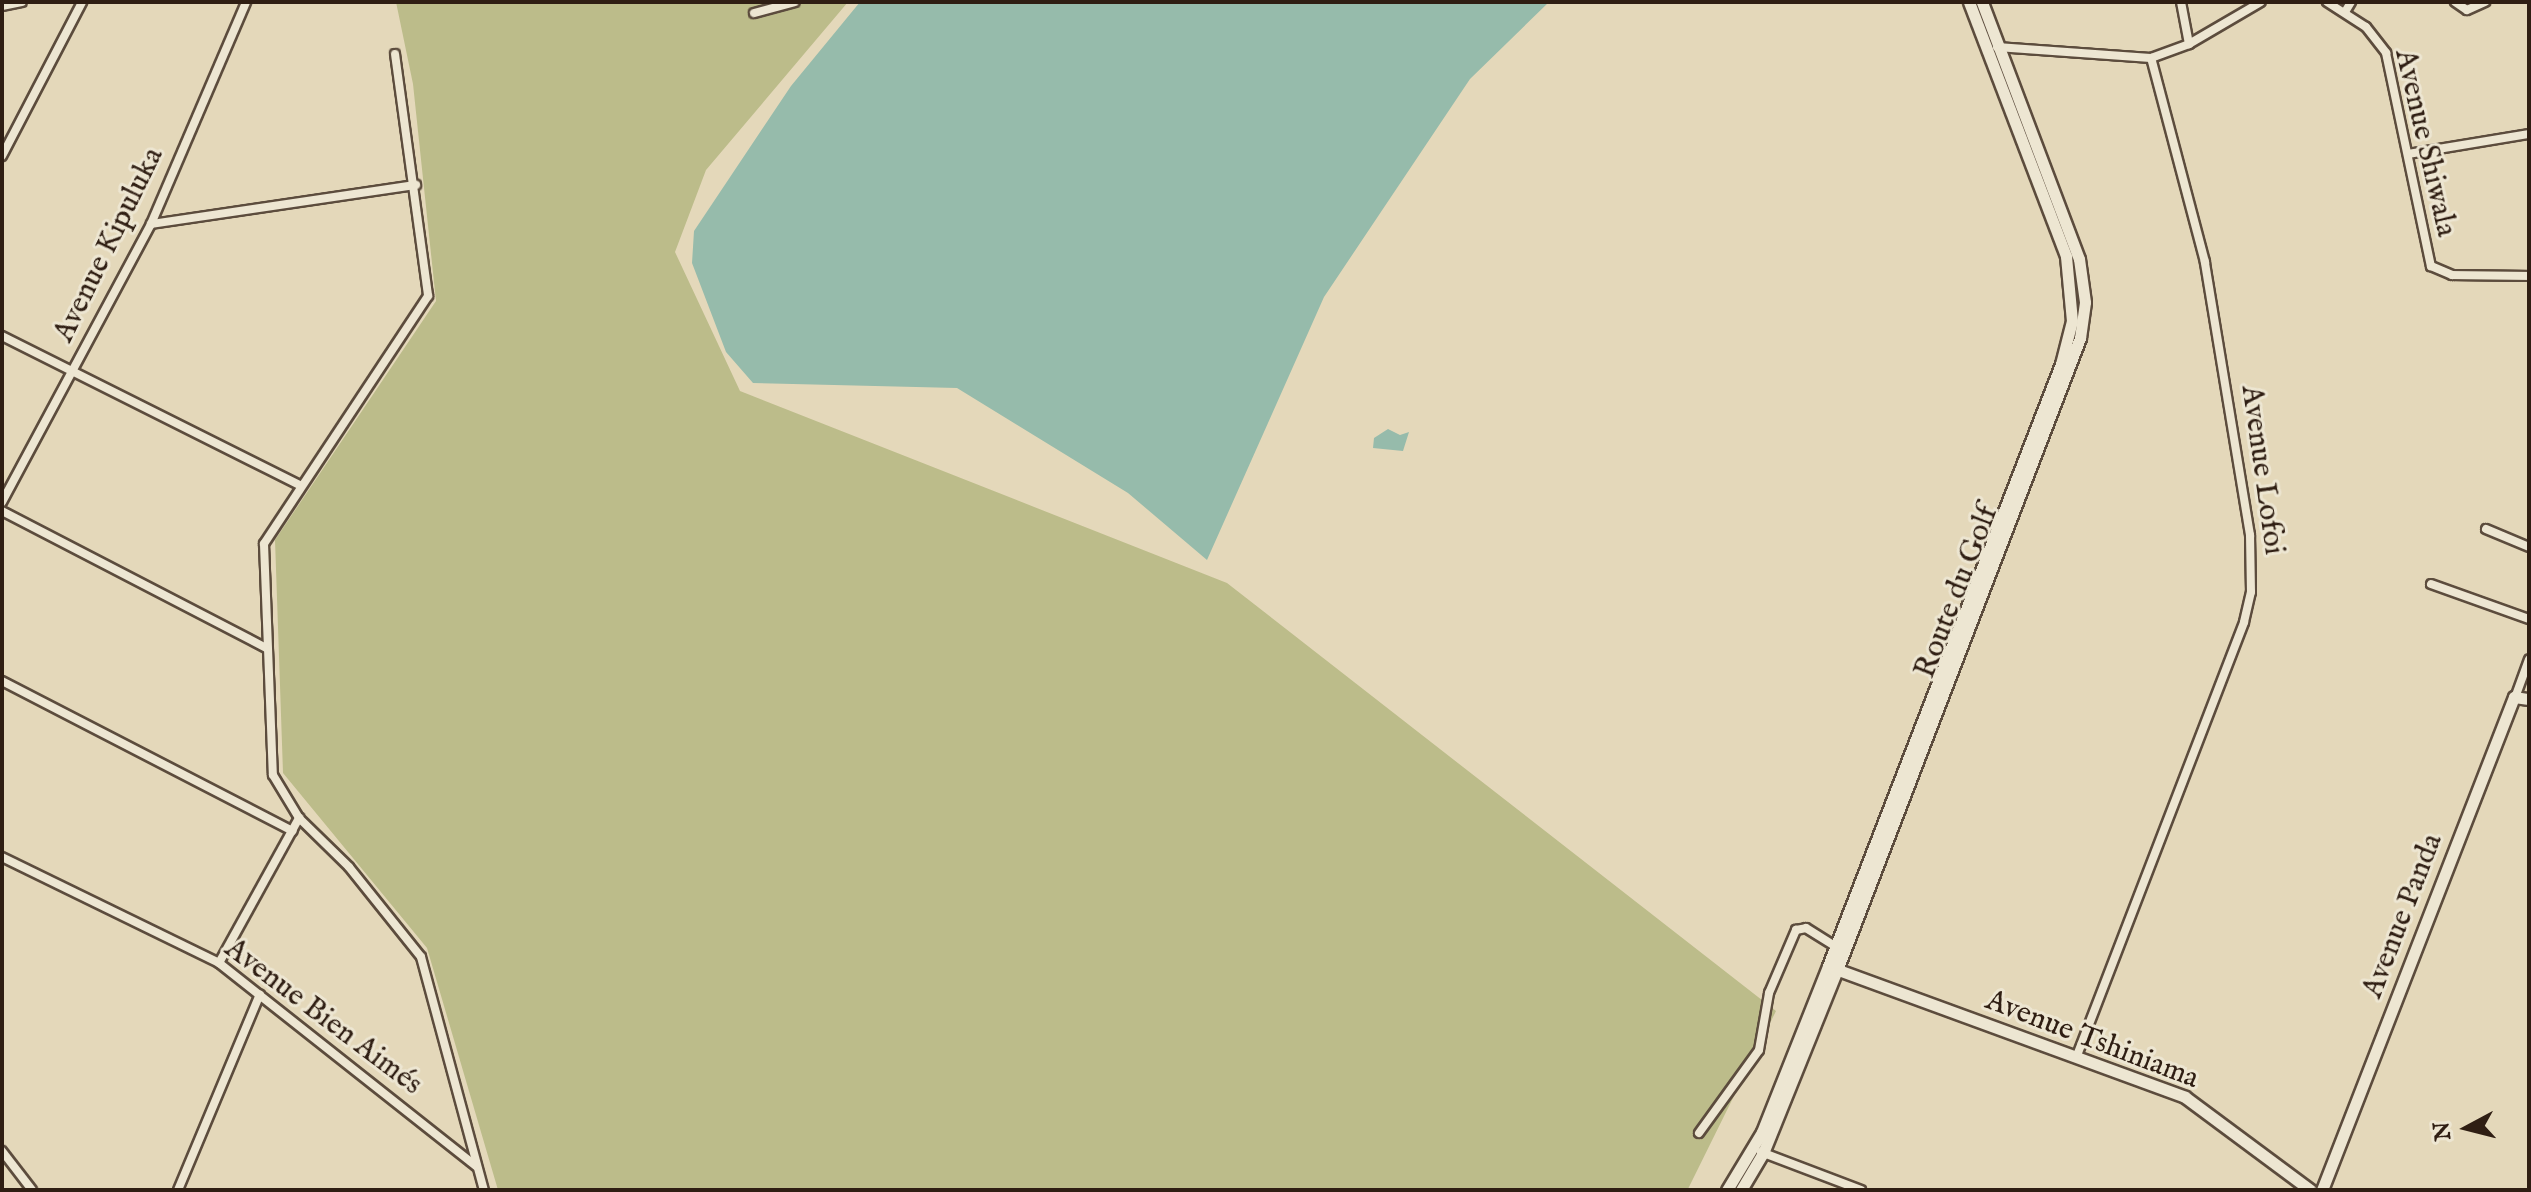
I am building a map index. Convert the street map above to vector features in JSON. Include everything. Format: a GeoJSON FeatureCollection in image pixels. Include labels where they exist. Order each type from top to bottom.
{"type":"FeatureCollection","features":[{"type":"Feature","properties":{"kind":"main road"},"geometry":{"type":"LineString","coordinates":[[1969,2],[1994,48]]}},
{"type":"Feature","properties":{"kind":"main road","name":"Route du Golf"},"geometry":{"type":"LineString","coordinates":[[1741,1190],[2071,368],[2083,319],[2085,292],[2077,252],[1994,48],[1982,2]]}},
{"type":"Feature","properties":{"kind":"main road"},"geometry":{"type":"LineString","coordinates":[[2516,695],[2529,699]]}},
{"type":"Feature","properties":{"kind":"main road","name":"Avenue Panda"},"geometry":{"type":"LineString","coordinates":[[2322,1190],[2516,695]]}},
{"type":"Feature","properties":{"kind":"main road","name":"Avenue Tshiniama"},"geometry":{"type":"LineString","coordinates":[[1832,968],[2200,1105],[2310,1190]]}},
{"type":"Feature","properties":{"kind":"main road"},"geometry":{"type":"LineString","coordinates":[[1727,1190],[1759,1151]]}},
{"type":"Feature","properties":{"kind":"street"},"geometry":{"type":"LineString","coordinates":[[2,6],[22,2]]}},
{"type":"Feature","properties":{"kind":"street"},"geometry":{"type":"LineString","coordinates":[[2,156],[82,2]]}},
{"type":"Feature","properties":{"kind":"street","name":"Avenue Kipuluka"},"geometry":{"type":"LineString","coordinates":[[2,502],[151,224],[246,2]]}},
{"type":"Feature","properties":{"kind":"street"},"geometry":{"type":"LineString","coordinates":[[754,13],[795,2]]}},
{"type":"Feature","properties":{"kind":"street"},"geometry":{"type":"LineString","coordinates":[[2181,2],[2189,44]]}},
{"type":"Feature","properties":{"kind":"street"},"geometry":{"type":"LineString","coordinates":[[1994,48],[2151,58],[2189,44],[2261,2]]}},
{"type":"Feature","properties":{"kind":"street","name":"Avenue Shiwala"},"geometry":{"type":"LineString","coordinates":[[2327,2],[2366,27],[2386,53],[2431,266],[2452,275],[2529,276]]}},
{"type":"Feature","properties":{"kind":"street"},"geometry":{"type":"LineString","coordinates":[[2345,12],[2351,2]]}},
{"type":"Feature","properties":{"kind":"street"},"geometry":{"type":"LineString","coordinates":[[2455,2],[2467,10],[2485,2]]}},
{"type":"Feature","properties":{"kind":"street"},"geometry":{"type":"LineString","coordinates":[[395,54],[416,185],[427,301],[300,485],[264,544],[273,775],[299,818],[349,867],[418,952],[484,1190]]}},
{"type":"Feature","properties":{"kind":"street","name":"Avenue Lofoi"},"geometry":{"type":"LineString","coordinates":[[2076,1058],[2244,622],[2253,566],[2205,262],[2151,58]]}},
{"type":"Feature","properties":{"kind":"street"},"geometry":{"type":"LineString","coordinates":[[2408,154],[2529,134]]}},
{"type":"Feature","properties":{"kind":"street"},"geometry":{"type":"LineString","coordinates":[[151,224],[416,185]]}},
{"type":"Feature","properties":{"kind":"street"},"geometry":{"type":"LineString","coordinates":[[2,336],[300,485]]}},
{"type":"Feature","properties":{"kind":"street"},"geometry":{"type":"LineString","coordinates":[[2,511],[266,648]]}},
{"type":"Feature","properties":{"kind":"street"},"geometry":{"type":"LineString","coordinates":[[2486,529],[2529,547]]}},
{"type":"Feature","properties":{"kind":"street"},"geometry":{"type":"LineString","coordinates":[[2431,584],[2529,619]]}},
{"type":"Feature","properties":{"kind":"street","name":"Avenue Panda"},"geometry":{"type":"LineString","coordinates":[[2516,695],[2529,659]]}},
{"type":"Feature","properties":{"kind":"street"},"geometry":{"type":"LineString","coordinates":[[2,681],[293,831]]}},
{"type":"Feature","properties":{"kind":"street"},"geometry":{"type":"LineString","coordinates":[[219,963],[299,818]]}},
{"type":"Feature","properties":{"kind":"street","name":"Avenue Bien Aimés"},"geometry":{"type":"LineString","coordinates":[[2,857],[219,963],[476,1166]]}},
{"type":"Feature","properties":{"kind":"street"},"geometry":{"type":"LineString","coordinates":[[1699,1133],[1759,1050],[1769,993],[1796,930],[1806,928],[1840,949]]}},
{"type":"Feature","properties":{"kind":"street"},"geometry":{"type":"LineString","coordinates":[[178,1190],[260,994]]}},
{"type":"Feature","properties":{"kind":"street"},"geometry":{"type":"LineString","coordinates":[[2,1151],[32,1190]]}},
{"type":"Feature","properties":{"kind":"street"},"geometry":{"type":"LineString","coordinates":[[1759,1151],[1861,1190]]}},
{"type":"Feature","properties":{"kind":"shaded area"},"geometry":{"type":"Polygon","coordinates":[[[396,2],[848,2],[706,170],[675,252],[740,391],[1227,583],[1776,1011],[1688,1189],[498,1190],[427,948],[283,773],[275,540],[436,301],[413,84],[396,2]]]}},
{"type":"Feature","properties":{"kind":"shaded area"},"geometry":{"type":"Polygon","coordinates":[[[860,2],[1549,2],[1470,79],[1324,297],[1207,560],[1128,493],[957,388],[753,383],[726,352],[692,263],[694,231],[791,86],[860,2]]]}},
{"type":"Feature","properties":{"kind":"shaded area"},"geometry":{"type":"Polygon","coordinates":[[[1388,429],[1400,435],[1409,432],[1403,451],[1373,448],[1374,438],[1388,429]]]}}]}
